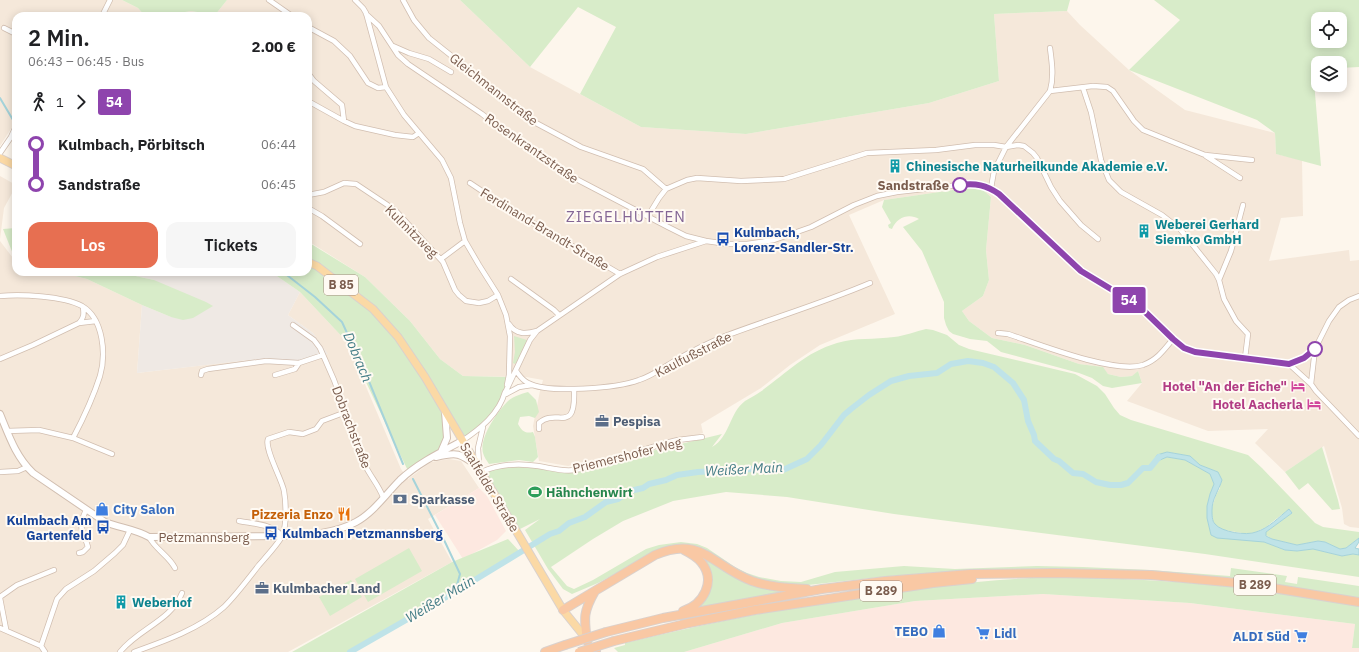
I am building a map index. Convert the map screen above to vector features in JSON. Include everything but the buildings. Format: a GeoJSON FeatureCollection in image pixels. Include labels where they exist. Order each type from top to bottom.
{"type":"FeatureCollection","features":[{"type":"Feature","properties":{"kind":"highway"},"geometry":{"type":"LineString","coordinates":[[563,610],[656,555],[681,548],[690,548],[700,551],[733,572],[751,581],[768,586],[822,589]]}},
{"type":"Feature","properties":{"kind":"highway"},"geometry":{"type":"LineString","coordinates":[[545,652],[606,632],[663,618],[688,610],[698,604],[708,585],[708,577],[701,562],[681,548]]}},
{"type":"Feature","properties":{"kind":"highway","name":"B 289"},"geometry":{"type":"LineString","coordinates":[[663,618],[822,589],[932,576],[970,574],[1100,573],[1189,578],[1248,584],[1359,602]]}},
{"type":"Feature","properties":{"kind":"highway","name":"B 289"},"geometry":{"type":"LineString","coordinates":[[579,652],[614,641],[689,623],[755,610],[933,583],[1007,574]]}},
{"type":"Feature","properties":{"kind":"highway"},"geometry":{"type":"LineString","coordinates":[[587,641],[584,616],[588,603],[596,591]]}},
{"type":"Feature","properties":{"kind":"main road"},"geometry":{"type":"LineString","coordinates":[[0,158],[12,164]]}},
{"type":"Feature","properties":{"kind":"main road","name":"Saalfelder Straße"},"geometry":{"type":"LineString","coordinates":[[312,264],[373,309],[398,337],[425,377],[563,610],[596,652]]}},
{"type":"Feature","properties":{"kind":"street"},"geometry":{"type":"LineString","coordinates":[[104,12],[110,0]]}},
{"type":"Feature","properties":{"kind":"street"},"geometry":{"type":"LineString","coordinates":[[269,0],[286,12]]}},
{"type":"Feature","properties":{"kind":"street","name":"Rosenkrantzstraße"},"geometry":{"type":"LineString","coordinates":[[355,0],[379,26],[391,45],[408,64],[482,114],[518,142],[559,170],[686,236],[728,244],[747,244],[774,240],[811,227],[854,205],[877,196],[897,192],[968,184],[981,185],[990,188]]}},
{"type":"Feature","properties":{"kind":"street","name":"Gleichmannstraße"},"geometry":{"type":"LineString","coordinates":[[403,0],[414,20],[429,38],[536,123],[581,147],[643,169],[666,189]]}},
{"type":"Feature","properties":{"kind":"street"},"geometry":{"type":"LineString","coordinates":[[366,13],[386,87],[404,115],[442,160],[451,178],[460,223],[466,241],[498,295],[508,322],[510,336],[509,372],[508,384],[504,395]]}},
{"type":"Feature","properties":{"kind":"street"},"geometry":{"type":"LineString","coordinates":[[4,28],[12,32]]}},
{"type":"Feature","properties":{"kind":"street"},"geometry":{"type":"LineString","coordinates":[[312,29],[334,41],[350,56],[368,83],[378,88],[386,87]]}},
{"type":"Feature","properties":{"kind":"street"},"geometry":{"type":"LineString","coordinates":[[391,45],[409,53],[429,59],[451,72]]}},
{"type":"Feature","properties":{"kind":"street"},"geometry":{"type":"LineString","coordinates":[[1050,48],[1052,71],[1050,91],[1006,147],[994,171],[990,188],[999,194],[1081,271],[1139,306],[1184,348],[1195,352],[1289,364],[1304,358],[1315,349]]}},
{"type":"Feature","properties":{"kind":"street"},"geometry":{"type":"LineString","coordinates":[[312,78],[342,105],[344,121]]}},
{"type":"Feature","properties":{"kind":"street"},"geometry":{"type":"LineString","coordinates":[[1050,91],[1093,86],[1107,87],[1112,91],[1142,130],[1205,155],[1240,178]]}},
{"type":"Feature","properties":{"kind":"street"},"geometry":{"type":"LineString","coordinates":[[1084,88],[1104,167],[1109,180],[1121,192],[1162,215],[1180,228],[1201,254],[1219,280],[1224,299],[1236,321],[1248,334],[1245,358]]}},
{"type":"Feature","properties":{"kind":"street"},"geometry":{"type":"LineString","coordinates":[[312,103],[355,126],[395,135],[413,137],[419,133]]}},
{"type":"Feature","properties":{"kind":"street"},"geometry":{"type":"LineString","coordinates":[[0,153],[12,135]]}},
{"type":"Feature","properties":{"kind":"street"},"geometry":{"type":"LineString","coordinates":[[648,216],[666,189],[697,178],[741,181],[784,179],[854,156],[873,153],[936,150],[974,145],[994,145],[1006,147],[1018,145],[1024,146],[1033,152],[1060,201],[1081,225],[1098,239]]}},
{"type":"Feature","properties":{"kind":"street"},"geometry":{"type":"LineString","coordinates":[[1205,155],[1252,160]]}},
{"type":"Feature","properties":{"kind":"street","name":"Kulmitzweg"},"geometry":{"type":"LineString","coordinates":[[312,194],[324,192],[344,183],[356,184],[395,210],[441,259],[448,271],[455,290],[466,301],[479,303],[488,301],[498,295]]}},
{"type":"Feature","properties":{"kind":"street","name":"Ferdinand-Brandt-Straße"},"geometry":{"type":"LineString","coordinates":[[470,184],[506,207],[620,274]]}},
{"type":"Feature","properties":{"kind":"street"},"geometry":{"type":"LineString","coordinates":[[1219,280],[1231,250],[1243,205]]}},
{"type":"Feature","properties":{"kind":"street"},"geometry":{"type":"LineString","coordinates":[[312,210],[360,244]]}},
{"type":"Feature","properties":{"kind":"street"},"geometry":{"type":"LineString","coordinates":[[441,259],[466,241]]}},
{"type":"Feature","properties":{"kind":"street"},"geometry":{"type":"LineString","coordinates":[[479,469],[478,448],[484,426],[504,395],[530,340],[537,331],[620,274],[657,257],[706,241]]}},
{"type":"Feature","properties":{"kind":"street"},"geometry":{"type":"LineString","coordinates":[[511,279],[559,315]]}},
{"type":"Feature","properties":{"kind":"street","name":"Kaulfußstraße"},"geometry":{"type":"LineString","coordinates":[[504,395],[519,387],[532,385],[558,389],[574,389],[624,384],[638,380],[649,376],[705,345],[723,337],[795,310],[840,296],[870,282]]}},
{"type":"Feature","properties":{"kind":"street"},"geometry":{"type":"LineString","coordinates":[[0,296],[50,298],[72,303],[82,307],[96,320],[102,341],[102,362],[100,375],[73,438]]}},
{"type":"Feature","properties":{"kind":"street"},"geometry":{"type":"LineString","coordinates":[[1311,384],[1315,349],[1335,311],[1344,303],[1359,296]]}},
{"type":"Feature","properties":{"kind":"street"},"geometry":{"type":"LineString","coordinates":[[79,323],[84,316],[82,307]]}},
{"type":"Feature","properties":{"kind":"street"},"geometry":{"type":"LineString","coordinates":[[0,359],[79,323],[96,320]]}},
{"type":"Feature","properties":{"kind":"street"},"geometry":{"type":"LineString","coordinates":[[508,322],[513,329],[521,333],[537,331]]}},
{"type":"Feature","properties":{"kind":"street","name":"Dobrachstraße"},"geometry":{"type":"LineString","coordinates":[[293,325],[314,340],[323,355],[366,467],[380,489],[383,497]]}},
{"type":"Feature","properties":{"kind":"street"},"geometry":{"type":"LineString","coordinates":[[998,333],[1008,334],[1085,359],[1130,367],[1141,365],[1157,358],[1173,339]]}},
{"type":"Feature","properties":{"kind":"street"},"geometry":{"type":"LineString","coordinates":[[201,375],[202,371],[208,369],[266,361],[299,363],[323,355]]}},
{"type":"Feature","properties":{"kind":"street"},"geometry":{"type":"LineString","coordinates":[[275,375],[295,369],[299,363]]}},
{"type":"Feature","properties":{"kind":"street"},"geometry":{"type":"LineString","coordinates":[[1289,364],[1311,384],[1359,435]]}},
{"type":"Feature","properties":{"kind":"street"},"geometry":{"type":"LineString","coordinates":[[509,372],[516,370]]}},
{"type":"Feature","properties":{"kind":"street"},"geometry":{"type":"LineString","coordinates":[[516,370],[522,380],[532,385]]}},
{"type":"Feature","properties":{"kind":"street"},"geometry":{"type":"LineString","coordinates":[[538,429],[539,423],[542,420],[547,418],[562,418],[569,416],[574,409],[574,389]]}},
{"type":"Feature","properties":{"kind":"street"},"geometry":{"type":"LineString","coordinates":[[134,652],[161,643],[181,634],[203,622],[223,608],[282,536],[285,521],[284,490],[271,455],[267,442],[268,439],[289,432],[303,434],[316,430],[322,421],[346,412]]}},
{"type":"Feature","properties":{"kind":"street"},"geometry":{"type":"LineString","coordinates":[[441,452],[447,438],[445,412]]}},
{"type":"Feature","properties":{"kind":"street","name":"Petzmannsberg"},"geometry":{"type":"LineString","coordinates":[[0,414],[15,452],[33,473],[71,498],[86,510],[116,527],[138,531],[148,537],[282,536]]}},
{"type":"Feature","properties":{"kind":"street"},"geometry":{"type":"LineString","coordinates":[[282,536],[325,532],[344,528],[358,521],[371,510],[402,478],[432,457],[462,441],[484,426]]}},
{"type":"Feature","properties":{"kind":"street"},"geometry":{"type":"LineString","coordinates":[[7,431],[39,430],[73,438],[112,454]]}},
{"type":"Feature","properties":{"kind":"street","name":"Priemershofer Weg"},"geometry":{"type":"LineString","coordinates":[[479,469],[521,464],[555,470],[573,470],[678,440],[702,437]]}},
{"type":"Feature","properties":{"kind":"street"},"geometry":{"type":"LineString","coordinates":[[432,457],[457,454],[466,457],[479,469]]}},
{"type":"Feature","properties":{"kind":"street"},"geometry":{"type":"LineString","coordinates":[[0,472],[18,471],[27,467]]}},
{"type":"Feature","properties":{"kind":"street"},"geometry":{"type":"LineString","coordinates":[[79,553],[83,552],[88,547],[80,527],[82,517],[86,510]]}},
{"type":"Feature","properties":{"kind":"street","name":"Petzmannsberg"},"geometry":{"type":"LineString","coordinates":[[239,521],[268,526],[278,530],[282,536]]}},
{"type":"Feature","properties":{"kind":"street"},"geometry":{"type":"LineString","coordinates":[[41,646],[57,599],[66,588],[94,571],[115,553],[123,545],[130,530]]}},
{"type":"Feature","properties":{"kind":"street"},"geometry":{"type":"LineString","coordinates":[[148,537],[151,542],[172,562],[175,568]]}},
{"type":"Feature","properties":{"kind":"street"},"geometry":{"type":"LineString","coordinates":[[6,630],[0,597],[16,585],[54,570]]}},
{"type":"Feature","properties":{"kind":"street"},"geometry":{"type":"LineString","coordinates":[[120,652],[126,645],[167,615],[180,599],[182,593]]}},
{"type":"Feature","properties":{"kind":"street"},"geometry":{"type":"LineString","coordinates":[[0,628],[41,646],[45,652]]}},
{"type":"Feature","properties":{"kind":"shaded area"},"geometry":{"type":"Polygon","coordinates":[[[0,0],[122,0],[138,8],[142,12],[12,12],[12,127],[0,146],[0,0]]]}},
{"type":"Feature","properties":{"kind":"shaded area"},"geometry":{"type":"Polygon","coordinates":[[[227,0],[460,0],[530,67],[641,127],[746,134],[929,103],[999,81],[994,14],[1067,11],[1129,70],[1185,110],[1275,133],[1276,154],[1302,160],[1303,216],[1281,218],[1269,261],[1349,250],[1350,261],[1359,260],[1359,528],[1350,527],[1344,524],[1342,508],[1324,446],[1285,472],[1255,443],[1268,429],[1208,431],[1127,401],[1142,383],[1138,371],[1133,376],[1121,377],[1108,374],[1102,367],[1079,364],[1025,345],[992,338],[969,321],[962,311],[983,296],[989,280],[986,250],[991,197],[983,190],[967,188],[884,200],[849,215],[895,314],[820,345],[790,365],[761,388],[701,424],[703,433],[629,453],[568,466],[539,461],[533,426],[543,380],[526,377],[463,376],[440,359],[410,321],[365,277],[312,244],[312,12],[217,12],[227,0]]]}},
{"type":"Feature","properties":{"kind":"shaded area"},"geometry":{"type":"Polygon","coordinates":[[[0,176],[12,183],[12,193],[4,208],[0,239],[0,176]]]}},
{"type":"Feature","properties":{"kind":"shaded area"},"geometry":{"type":"Polygon","coordinates":[[[0,241],[12,257],[12,276],[75,276],[87,279],[142,305],[137,373],[248,360],[305,360],[327,354],[313,333],[288,315],[300,292],[347,342],[401,469],[408,479],[431,462],[449,459],[461,461],[479,488],[428,519],[452,562],[288,652],[0,652],[0,241]]]}},
{"type":"Feature","properties":{"kind":"shaded area"},"geometry":{"type":"Polygon","coordinates":[[[136,276],[277,276],[300,292],[288,315],[313,333],[328,354],[305,360],[249,360],[137,373],[142,305],[171,317],[154,280],[136,276]]]}},
{"type":"Feature","properties":{"kind":"shaded area"},"geometry":{"type":"Polygon","coordinates":[[[479,488],[487,496],[506,531],[497,540],[463,559],[435,515],[479,488]]]}},
{"type":"Feature","properties":{"kind":"shaded area"},"geometry":{"type":"Polygon","coordinates":[[[1043,594],[1190,603],[1355,624],[1352,647],[1359,648],[1359,652],[684,652],[782,623],[915,601],[1043,594]]]}},
{"type":"Feature","properties":{"kind":"green space"},"geometry":{"type":"Polygon","coordinates":[[[122,0],[227,0],[217,12],[142,12],[138,8],[122,0]]]}},
{"type":"Feature","properties":{"kind":"green space"},"geometry":{"type":"Polygon","coordinates":[[[460,0],[1070,0],[1067,11],[994,14],[999,81],[929,103],[746,134],[641,127],[580,94],[616,27],[578,7],[530,67],[460,0]]]}},
{"type":"Feature","properties":{"kind":"green space"},"geometry":{"type":"Polygon","coordinates":[[[1154,0],[1359,0],[1359,67],[1347,68],[1347,56],[1311,56],[1311,92],[1315,92],[1321,166],[1276,154],[1275,133],[1257,120],[1129,70],[1180,20],[1154,0]]]}},
{"type":"Feature","properties":{"kind":"green space"},"geometry":{"type":"Polygon","coordinates":[[[967,188],[983,190],[991,197],[986,250],[989,280],[983,296],[962,311],[969,321],[992,338],[1025,345],[1079,364],[1103,367],[1108,374],[1121,377],[1132,376],[1138,371],[1142,383],[1112,388],[1103,386],[1092,378],[1079,373],[1001,352],[987,341],[970,339],[953,334],[949,331],[944,318],[944,302],[922,251],[903,227],[919,219],[911,216],[904,217],[894,225],[892,229],[889,228],[888,225],[891,223],[882,207],[884,200],[967,188]]]}},
{"type":"Feature","properties":{"kind":"green space"},"geometry":{"type":"Polygon","coordinates":[[[12,228],[12,252],[3,229],[12,228]]]}},
{"type":"Feature","properties":{"kind":"green space"},"geometry":{"type":"Polygon","coordinates":[[[312,244],[365,277],[410,321],[440,359],[463,376],[508,377],[504,395],[484,426],[462,441],[446,416],[447,438],[432,457],[409,473],[347,342],[300,292],[277,276],[312,276],[312,244]]]}},
{"type":"Feature","properties":{"kind":"green space"},"geometry":{"type":"Polygon","coordinates":[[[75,276],[136,276],[154,280],[213,306],[193,318],[183,320],[171,317],[142,305],[87,279],[75,276]]]}},
{"type":"Feature","properties":{"kind":"green space"},"geometry":{"type":"Polygon","coordinates":[[[926,329],[947,335],[959,345],[969,349],[1075,374],[1097,386],[1105,394],[1120,415],[1131,420],[1248,455],[1315,523],[1323,527],[1359,532],[1359,538],[1346,548],[1340,549],[1325,542],[1318,541],[1297,545],[1272,539],[1266,535],[1266,532],[1292,513],[1289,509],[1266,527],[1256,532],[1248,534],[1224,530],[1216,526],[1213,521],[1212,514],[1212,508],[1216,495],[1220,488],[1218,472],[1200,465],[1190,456],[1167,452],[1154,463],[1167,457],[1185,460],[1210,474],[1214,484],[1207,506],[1207,517],[1211,535],[1264,542],[1285,550],[1297,551],[1313,549],[1342,556],[1353,554],[1359,555],[1359,577],[1205,554],[894,514],[787,497],[726,492],[673,501],[623,521],[551,567],[567,586],[574,589],[593,580],[646,549],[659,545],[681,542],[697,544],[707,548],[735,567],[747,573],[781,581],[801,582],[835,572],[904,566],[955,569],[1037,566],[1083,567],[1230,576],[1231,568],[1287,576],[1285,582],[1297,584],[1298,577],[1359,586],[1359,598],[1269,584],[1013,570],[890,576],[808,585],[776,584],[747,576],[707,552],[692,545],[683,544],[664,547],[598,583],[572,594],[563,589],[548,569],[525,530],[540,519],[516,531],[481,472],[503,466],[573,470],[722,434],[712,447],[718,443],[736,412],[745,401],[770,385],[796,364],[815,352],[844,341],[887,338],[926,329]]]}},
{"type":"Feature","properties":{"kind":"green space"},"geometry":{"type":"Polygon","coordinates":[[[514,336],[527,340],[515,364],[513,363],[515,352],[514,336]]]}},
{"type":"Feature","properties":{"kind":"green space"},"geometry":{"type":"Polygon","coordinates":[[[528,392],[536,400],[539,412],[535,418],[529,416],[520,417],[518,424],[524,431],[528,433],[533,432],[538,457],[533,462],[519,460],[489,464],[483,454],[482,447],[486,433],[508,401],[515,396],[528,392]]]}},
{"type":"Feature","properties":{"kind":"green space"},"geometry":{"type":"Polygon","coordinates":[[[1322,447],[1340,509],[1332,510],[1308,483],[1299,490],[1285,472],[1322,447]]]}},
{"type":"Feature","properties":{"kind":"green space"},"geometry":{"type":"Polygon","coordinates":[[[508,539],[520,552],[348,652],[292,652],[452,562],[508,539]]]}},
{"type":"Feature","properties":{"kind":"green space"},"geometry":{"type":"Polygon","coordinates":[[[409,548],[422,571],[368,602],[355,579],[409,548]]]}},
{"type":"Feature","properties":{"kind":"green space"},"geometry":{"type":"Polygon","coordinates":[[[703,556],[731,573],[787,590],[788,592],[699,610],[699,606],[708,593],[701,558],[703,556]]]}},
{"type":"Feature","properties":{"kind":"green space"},"geometry":{"type":"Polygon","coordinates":[[[1056,577],[1129,579],[1226,586],[1278,592],[1359,606],[1359,648],[1352,648],[1355,624],[1190,603],[1043,594],[915,601],[782,623],[684,652],[618,652],[614,648],[625,645],[625,643],[707,624],[845,599],[950,585],[1056,577]]]}},
{"type":"Feature","properties":{"kind":"green space"},"geometry":{"type":"Polygon","coordinates":[[[351,580],[362,597],[330,616],[319,597],[351,580]]]}},
{"type":"Feature","properties":{"kind":"water"},"geometry":{"type":"Polygon","coordinates":[[[1167,452],[1190,456],[1200,465],[1218,472],[1222,480],[1214,498],[1212,516],[1213,521],[1218,527],[1228,531],[1247,534],[1252,533],[1270,525],[1289,509],[1292,513],[1266,532],[1266,536],[1272,539],[1297,545],[1318,541],[1325,542],[1340,549],[1346,548],[1359,538],[1359,542],[1355,548],[1359,549],[1359,555],[1353,554],[1342,556],[1313,549],[1297,551],[1285,550],[1264,542],[1217,538],[1211,535],[1207,518],[1207,506],[1214,484],[1210,474],[1185,460],[1167,457],[1153,463],[1157,455],[1167,452]]]}},
{"type":"Feature","properties":{"kind":"waterway","name":"Dobrach"},"geometry":{"type":"LineString","coordinates":[[0,98],[12,118]]}},
{"type":"Feature","properties":{"kind":"waterway","name":"Dobrach"},"geometry":{"type":"LineString","coordinates":[[288,276],[315,297],[342,322],[368,379],[403,464]]}},
{"type":"Feature","properties":{"kind":"waterway","name":"Weißer Main"},"geometry":{"type":"LineString","coordinates":[[350,652],[455,592],[550,534],[559,531],[569,523],[585,517],[606,502],[618,499],[630,491],[643,488],[649,484],[666,480],[677,475],[698,472],[749,469],[783,470],[807,459],[821,445],[844,415],[869,395],[891,381],[909,376],[937,373],[951,364],[968,361],[983,363],[994,367],[1013,383],[1024,400],[1028,421],[1035,441],[1054,459],[1059,461],[1073,473],[1083,474],[1096,482],[1110,485],[1121,485],[1128,483],[1143,468],[1150,468],[1159,457]]}},
{"type":"Feature","properties":{"kind":"waterway","name":"Dobrach"},"geometry":{"type":"LineString","coordinates":[[413,479],[460,574],[455,592]]}},
{"type":"Feature","properties":{"kind":"bus line","name":"54"},"geometry":{"type":"LineString","coordinates":[[960,185],[981,185],[990,188],[999,194],[1081,271],[1139,306],[1184,348],[1195,352],[1289,364],[1304,358],[1315,349]]}},
{"type":"Feature","properties":{"kind":"place","name":"Chinesische Naturheilkunde Akademie e.V."},"geometry":{"type":"Point","coordinates":[895,166]}},
{"type":"Feature","properties":{"kind":"place","name":"Sandstraße"},"geometry":{"type":"Point","coordinates":[960,185]}},
{"type":"Feature","properties":{"kind":"place","name":"Weberei Gerhard Siemko GmbH"},"geometry":{"type":"Point","coordinates":[1144,231]}},
{"type":"Feature","properties":{"kind":"place","name":"Kulmbach, Lorenz-Sandler-Str."},"geometry":{"type":"Point","coordinates":[723,239]}},
{"type":"Feature","properties":{"kind":"place","name":"Hotel \"An der Eiche\""},"geometry":{"type":"Point","coordinates":[1298,386]}},
{"type":"Feature","properties":{"kind":"place","name":"Hotel Aacherla"},"geometry":{"type":"Point","coordinates":[1314,404]}},
{"type":"Feature","properties":{"kind":"place","name":"Pespisa"},"geometry":{"type":"Point","coordinates":[602,421]}},
{"type":"Feature","properties":{"kind":"place","name":"Hähnchenwirt"},"geometry":{"type":"Point","coordinates":[535,492]}},
{"type":"Feature","properties":{"kind":"place","name":"Sparkasse"},"geometry":{"type":"Point","coordinates":[400,499]}},
{"type":"Feature","properties":{"kind":"place","name":"City Salon"},"geometry":{"type":"Point","coordinates":[102,509]}},
{"type":"Feature","properties":{"kind":"place","name":"Pizzeria Enzo"},"geometry":{"type":"Point","coordinates":[344,514]}},
{"type":"Feature","properties":{"kind":"place","name":"Kulmbach Am Gartenfeld"},"geometry":{"type":"Point","coordinates":[103,527]}},
{"type":"Feature","properties":{"kind":"place","name":"Kulmbach Petzmannsberg"},"geometry":{"type":"Point","coordinates":[271,533]}},
{"type":"Feature","properties":{"kind":"place","name":"Kulmbacher Land"},"geometry":{"type":"Point","coordinates":[262,588]}},
{"type":"Feature","properties":{"kind":"place","name":"Weberhof"},"geometry":{"type":"Point","coordinates":[121,602]}},
{"type":"Feature","properties":{"kind":"place","name":"TEBO"},"geometry":{"type":"Point","coordinates":[939,631]}},
{"type":"Feature","properties":{"kind":"place","name":"Lidl"},"geometry":{"type":"Point","coordinates":[983,633]}},
{"type":"Feature","properties":{"kind":"place","name":"ALDI Süd"},"geometry":{"type":"Point","coordinates":[1301,636]}},
{"type":"Feature","properties":{"kind":"district","name":"ZIEGELHÜTTEN"},"geometry":{"type":"Point","coordinates":[626,217]}}]}
